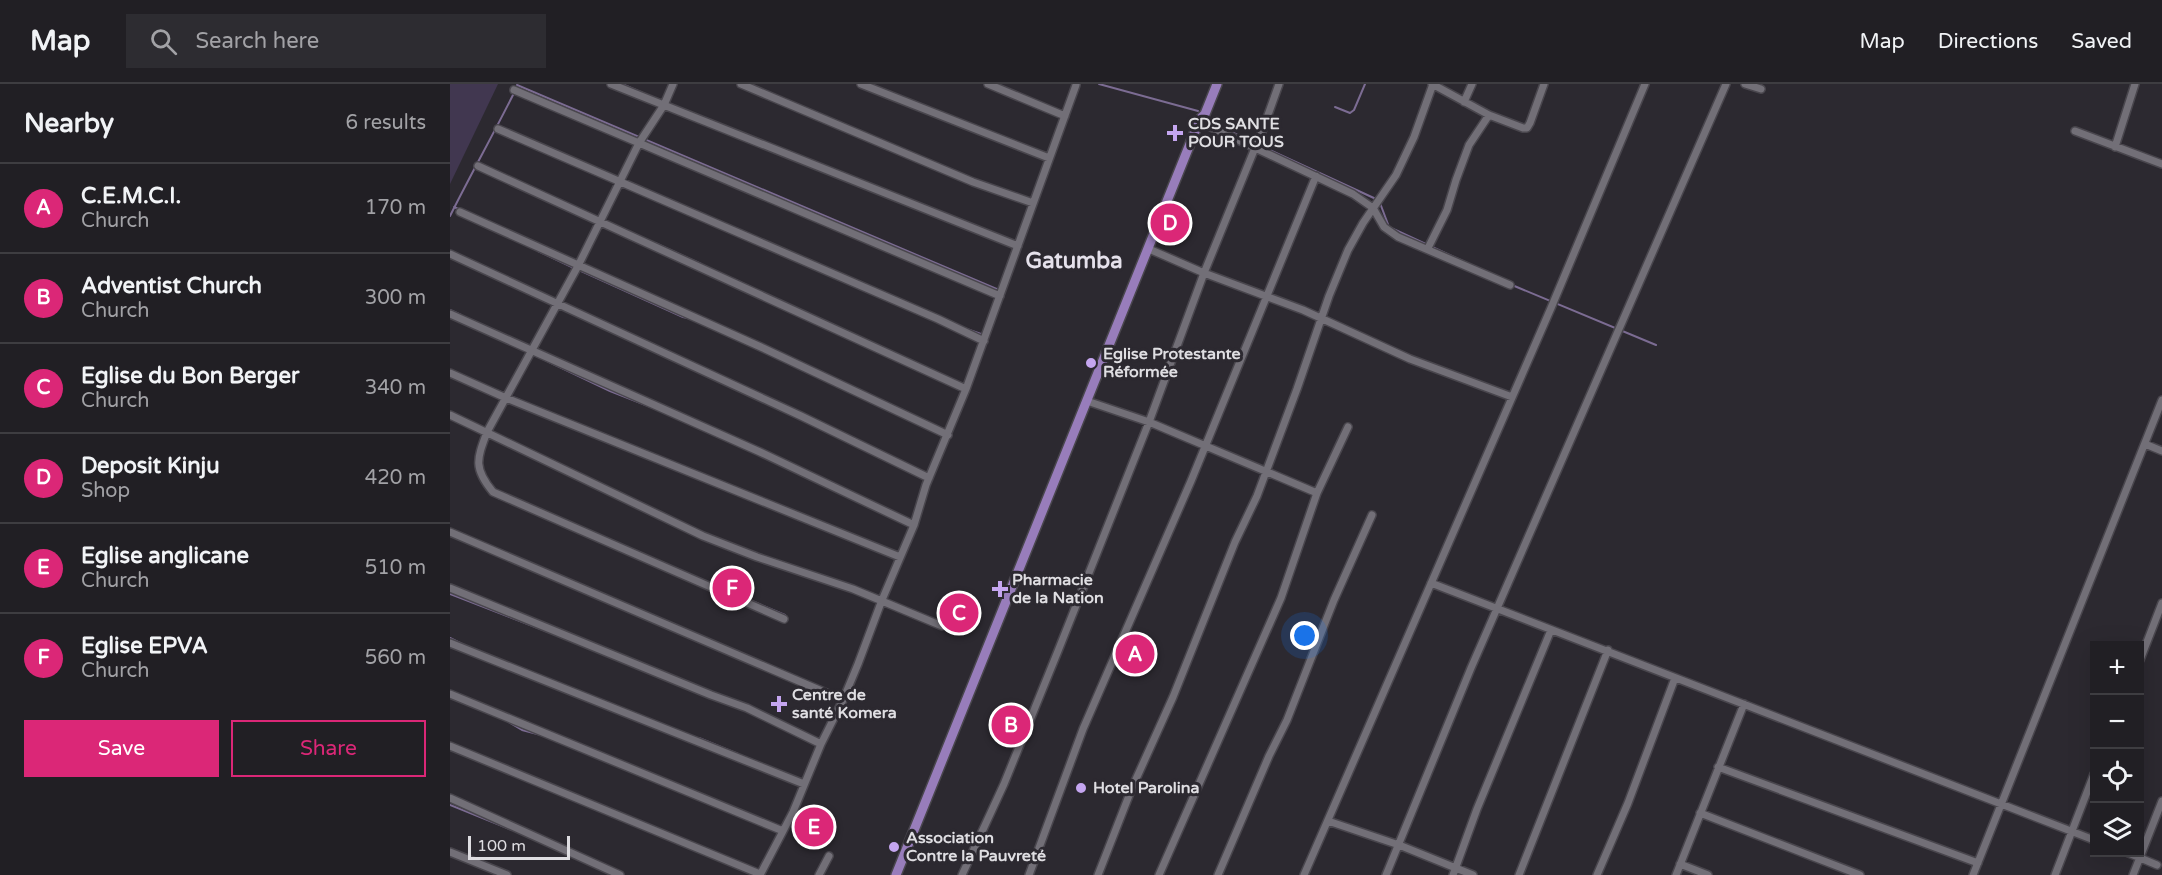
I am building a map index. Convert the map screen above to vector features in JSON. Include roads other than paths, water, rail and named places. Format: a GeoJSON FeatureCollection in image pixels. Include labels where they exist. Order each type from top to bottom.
{"type":"FeatureCollection","features":[{"type":"Feature","properties":{"kind":"main road"},"geometry":{"type":"LineString","coordinates":[[896,875],[1217,84]]}},
{"type":"Feature","properties":{"kind":"street"},"geometry":{"type":"LineString","coordinates":[[611,84],[1018,246]]}},
{"type":"Feature","properties":{"kind":"street"},"geometry":{"type":"LineString","coordinates":[[673,84],[664,105],[639,143],[578,266],[488,432],[478,462],[479,472],[493,492],[784,619]]}},
{"type":"Feature","properties":{"kind":"street"},"geometry":{"type":"LineString","coordinates":[[741,84],[962,177],[1033,203]]}},
{"type":"Feature","properties":{"kind":"street"},"geometry":{"type":"LineString","coordinates":[[861,84],[1049,158]]}},
{"type":"Feature","properties":{"kind":"street"},"geometry":{"type":"LineString","coordinates":[[988,84],[1065,116]]}},
{"type":"Feature","properties":{"kind":"street"},"geometry":{"type":"LineString","coordinates":[[962,875],[1004,784],[1149,422],[1253,145],[1258,143],[1279,84]]}},
{"type":"Feature","properties":{"kind":"street"},"geometry":{"type":"LineString","coordinates":[[1098,875],[1266,471],[1348,250],[1396,175],[1414,137],[1432,84],[1489,115],[1527,128],[1544,84]]}},
{"type":"Feature","properties":{"kind":"street"},"geometry":{"type":"LineString","coordinates":[[1464,102],[1472,84]]}},
{"type":"Feature","properties":{"kind":"street"},"geometry":{"type":"LineString","coordinates":[[1304,875],[1551,308],[1645,84]]}},
{"type":"Feature","properties":{"kind":"street"},"geometry":{"type":"LineString","coordinates":[[1386,875],[1497,607],[1726,84]]}},
{"type":"Feature","properties":{"kind":"street"},"geometry":{"type":"LineString","coordinates":[[1745,84],[1761,89]]}},
{"type":"Feature","properties":{"kind":"street"},"geometry":{"type":"LineString","coordinates":[[2115,147],[2135,84]]}},
{"type":"Feature","properties":{"kind":"street"},"geometry":{"type":"LineString","coordinates":[[761,873],[783,831],[843,700],[914,525],[929,478],[984,341],[1076,85]]}},
{"type":"Feature","properties":{"kind":"street"},"geometry":{"type":"LineString","coordinates":[[514,90],[1000,296]]}},
{"type":"Feature","properties":{"kind":"street"},"geometry":{"type":"LineString","coordinates":[[1429,246],[1448,210],[1453,188],[1469,145],[1489,115]]}},
{"type":"Feature","properties":{"kind":"street"},"geometry":{"type":"LineString","coordinates":[[1200,122],[1376,203]]}},
{"type":"Feature","properties":{"kind":"street"},"geometry":{"type":"LineString","coordinates":[[498,129],[927,314],[984,341]]}},
{"type":"Feature","properties":{"kind":"street"},"geometry":{"type":"LineString","coordinates":[[2075,131],[2162,164]]}},
{"type":"Feature","properties":{"kind":"street"},"geometry":{"type":"LineString","coordinates":[[478,166],[966,388]]}},
{"type":"Feature","properties":{"kind":"street"},"geometry":{"type":"LineString","coordinates":[[1029,875],[1083,729],[1205,447],[1316,176]]}},
{"type":"Feature","properties":{"kind":"street"},"geometry":{"type":"LineString","coordinates":[[1376,203],[1384,227],[1398,237],[1429,246],[1510,285]]}},
{"type":"Feature","properties":{"kind":"street"},"geometry":{"type":"LineString","coordinates":[[460,213],[763,348],[948,435]]}},
{"type":"Feature","properties":{"kind":"street"},"geometry":{"type":"LineString","coordinates":[[1149,249],[1267,298],[1303,310],[1410,359],[1512,396]]}},
{"type":"Feature","properties":{"kind":"street"},"geometry":{"type":"LineString","coordinates":[[450,254],[801,416],[929,478]]}},
{"type":"Feature","properties":{"kind":"street"},"geometry":{"type":"LineString","coordinates":[[450,314],[760,452],[914,525]]}},
{"type":"Feature","properties":{"kind":"street"},"geometry":{"type":"LineString","coordinates":[[450,373],[506,398],[900,557]]}},
{"type":"Feature","properties":{"kind":"street"},"geometry":{"type":"LineString","coordinates":[[1088,400],[1149,422],[1317,493]]}},
{"type":"Feature","properties":{"kind":"street"},"geometry":{"type":"LineString","coordinates":[[1973,875],[2162,400]]}},
{"type":"Feature","properties":{"kind":"street"},"geometry":{"type":"LineString","coordinates":[[450,415],[704,536],[757,557],[882,600],[942,626]]}},
{"type":"Feature","properties":{"kind":"street"},"geometry":{"type":"LineString","coordinates":[[1159,875],[1281,598],[1317,493],[1348,427]]}},
{"type":"Feature","properties":{"kind":"street"},"geometry":{"type":"LineString","coordinates":[[2145,444],[2162,451]]}},
{"type":"Feature","properties":{"kind":"street"},"geometry":{"type":"LineString","coordinates":[[1218,875],[1269,756],[1287,720],[1334,600],[1372,515]]}},
{"type":"Feature","properties":{"kind":"street"},"geometry":{"type":"LineString","coordinates":[[450,532],[719,645],[843,700]]}},
{"type":"Feature","properties":{"kind":"street"},"geometry":{"type":"LineString","coordinates":[[1431,583],[2090,838]]}},
{"type":"Feature","properties":{"kind":"street"},"geometry":{"type":"LineString","coordinates":[[450,588],[747,708],[821,744]]}},
{"type":"Feature","properties":{"kind":"street"},"geometry":{"type":"LineString","coordinates":[[2144,648],[2162,603]]}},
{"type":"Feature","properties":{"kind":"street"},"geometry":{"type":"LineString","coordinates":[[1454,872],[1477,809],[1551,630]]}},
{"type":"Feature","properties":{"kind":"street"},"geometry":{"type":"LineString","coordinates":[[450,643],[804,784]]}},
{"type":"Feature","properties":{"kind":"street"},"geometry":{"type":"LineString","coordinates":[[1519,875],[1608,650]]}},
{"type":"Feature","properties":{"kind":"street"},"geometry":{"type":"LineString","coordinates":[[1597,875],[1628,803],[1675,678]]}},
{"type":"Feature","properties":{"kind":"street"},"geometry":{"type":"LineString","coordinates":[[450,694],[783,831]]}},
{"type":"Feature","properties":{"kind":"street"},"geometry":{"type":"LineString","coordinates":[[1676,875],[1744,704]]}},
{"type":"Feature","properties":{"kind":"street"},"geometry":{"type":"LineString","coordinates":[[450,746],[770,875]]}},
{"type":"Feature","properties":{"kind":"street"},"geometry":{"type":"LineString","coordinates":[[1718,767],[1977,863]]}},
{"type":"Feature","properties":{"kind":"street"},"geometry":{"type":"LineString","coordinates":[[2055,875],[2090,784]]}},
{"type":"Feature","properties":{"kind":"street"},"geometry":{"type":"LineString","coordinates":[[450,798],[620,875]]}},
{"type":"Feature","properties":{"kind":"street"},"geometry":{"type":"LineString","coordinates":[[2133,875],[2162,801]]}},
{"type":"Feature","properties":{"kind":"street"},"geometry":{"type":"LineString","coordinates":[[1700,813],[1860,875]]}},
{"type":"Feature","properties":{"kind":"street"},"geometry":{"type":"LineString","coordinates":[[1328,821],[1399,845],[1454,872],[1473,875]]}},
{"type":"Feature","properties":{"kind":"street"},"geometry":{"type":"LineString","coordinates":[[450,852],[507,875]]}},
{"type":"Feature","properties":{"kind":"street"},"geometry":{"type":"LineString","coordinates":[[819,875],[829,856]]}},
{"type":"Feature","properties":{"kind":"street"},"geometry":{"type":"LineString","coordinates":[[2139,858],[2157,865]]}},
{"type":"Feature","properties":{"kind":"street"},"geometry":{"type":"LineString","coordinates":[[1680,864],[1708,875]]}},
{"type":"Feature","properties":{"kind":"waterway"},"geometry":{"type":"LineString","coordinates":[[622,84],[659,100]]}},
{"type":"Feature","properties":{"kind":"waterway"},"geometry":{"type":"LineString","coordinates":[[1099,84],[1198,111]]}},
{"type":"Feature","properties":{"kind":"waterway"},"geometry":{"type":"LineString","coordinates":[[1335,107],[1350,113],[1354,110],[1365,84]]}},
{"type":"Feature","properties":{"kind":"waterway"},"geometry":{"type":"LineString","coordinates":[[517,85],[999,290]]}},
{"type":"Feature","properties":{"kind":"waterway"},"geometry":{"type":"LineString","coordinates":[[450,216],[515,91]]}},
{"type":"Feature","properties":{"kind":"waterway"},"geometry":{"type":"LineString","coordinates":[[1205,118],[1251,142]]}},
{"type":"Feature","properties":{"kind":"waterway"},"geometry":{"type":"LineString","coordinates":[[1259,145],[1376,199]]}},
{"type":"Feature","properties":{"kind":"waterway"},"geometry":{"type":"LineString","coordinates":[[858,186],[895,200]]}},
{"type":"Feature","properties":{"kind":"waterway"},"geometry":{"type":"LineString","coordinates":[[1380,203],[1389,227],[1467,263]]}},
{"type":"Feature","properties":{"kind":"waterway"},"geometry":{"type":"LineString","coordinates":[[454,207],[461,210]]}},
{"type":"Feature","properties":{"kind":"waterway"},"geometry":{"type":"LineString","coordinates":[[655,243],[701,264]]}},
{"type":"Feature","properties":{"kind":"waterway"},"geometry":{"type":"LineString","coordinates":[[538,251],[574,268]]}},
{"type":"Feature","properties":{"kind":"waterway"},"geometry":{"type":"LineString","coordinates":[[579,270],[692,319]]}},
{"type":"Feature","properties":{"kind":"waterway"},"geometry":{"type":"LineString","coordinates":[[731,278],[827,322]]}},
{"type":"Feature","properties":{"kind":"waterway"},"geometry":{"type":"LineString","coordinates":[[1512,285],[1656,345]]}},
{"type":"Feature","properties":{"kind":"waterway"},"geometry":{"type":"LineString","coordinates":[[450,310],[461,315]]}},
{"type":"Feature","properties":{"kind":"waterway"},"geometry":{"type":"LineString","coordinates":[[961,327],[981,334]]}},
{"type":"Feature","properties":{"kind":"waterway"},"geometry":{"type":"LineString","coordinates":[[524,350],[610,391],[661,411]]}},
{"type":"Feature","properties":{"kind":"waterway"},"geometry":{"type":"LineString","coordinates":[[489,387],[520,400]]}},
{"type":"Feature","properties":{"kind":"waterway"},"geometry":{"type":"LineString","coordinates":[[498,498],[504,500]]}},
{"type":"Feature","properties":{"kind":"waterway"},"geometry":{"type":"LineString","coordinates":[[450,594],[556,635]]}},
{"type":"Feature","properties":{"kind":"waterway"},"geometry":{"type":"LineString","coordinates":[[752,601],[785,615]]}},
{"type":"Feature","properties":{"kind":"waterway"},"geometry":{"type":"LineString","coordinates":[[450,638],[470,648]]}},
{"type":"Feature","properties":{"kind":"waterway"},"geometry":{"type":"LineString","coordinates":[[507,721],[522,730],[545,736]]}},
{"type":"Feature","properties":{"kind":"waterway"},"geometry":{"type":"LineString","coordinates":[[699,738],[738,754]]}},
{"type":"Feature","properties":{"kind":"waterway"},"geometry":{"type":"LineString","coordinates":[[450,805],[512,830]]}},
{"type":"Feature","properties":{"kind":"place","name":"CDS SANTE POUR TOUS"},"geometry":{"type":"Point","coordinates":[1175,133]}},
{"type":"Feature","properties":{"kind":"place","name":"Deposit Kinju"},"geometry":{"type":"Point","coordinates":[1170,223]}},
{"type":"Feature","properties":{"kind":"place","name":"Eglise Protestante Réformée"},"geometry":{"type":"Point","coordinates":[1091,363]}},
{"type":"Feature","properties":{"kind":"place","name":"Eglise EPVA"},"geometry":{"type":"Point","coordinates":[732,588]}},
{"type":"Feature","properties":{"kind":"place","name":"Pharmacie de la Nation"},"geometry":{"type":"Point","coordinates":[1000,589]}},
{"type":"Feature","properties":{"kind":"place","name":"Eglise du Bon Berger"},"geometry":{"type":"Point","coordinates":[959,613]}},
{"type":"Feature","properties":{"kind":"place","name":"C.E.M.C.I."},"geometry":{"type":"Point","coordinates":[1135,654]}},
{"type":"Feature","properties":{"kind":"place","name":"Centre de santé Komera"},"geometry":{"type":"Point","coordinates":[779,704]}},
{"type":"Feature","properties":{"kind":"place","name":"Adventist Church"},"geometry":{"type":"Point","coordinates":[1011,725]}},
{"type":"Feature","properties":{"kind":"place","name":"Hotel Parolina"},"geometry":{"type":"Point","coordinates":[1081,788]}},
{"type":"Feature","properties":{"kind":"place","name":"Eglise anglicane"},"geometry":{"type":"Point","coordinates":[814,827]}},
{"type":"Feature","properties":{"kind":"place","name":"Association Contre la Pauvreté"},"geometry":{"type":"Point","coordinates":[894,847]}},
{"type":"Feature","properties":{"kind":"district","name":"Gatumba"},"geometry":{"type":"Point","coordinates":[1074,261]}}]}
